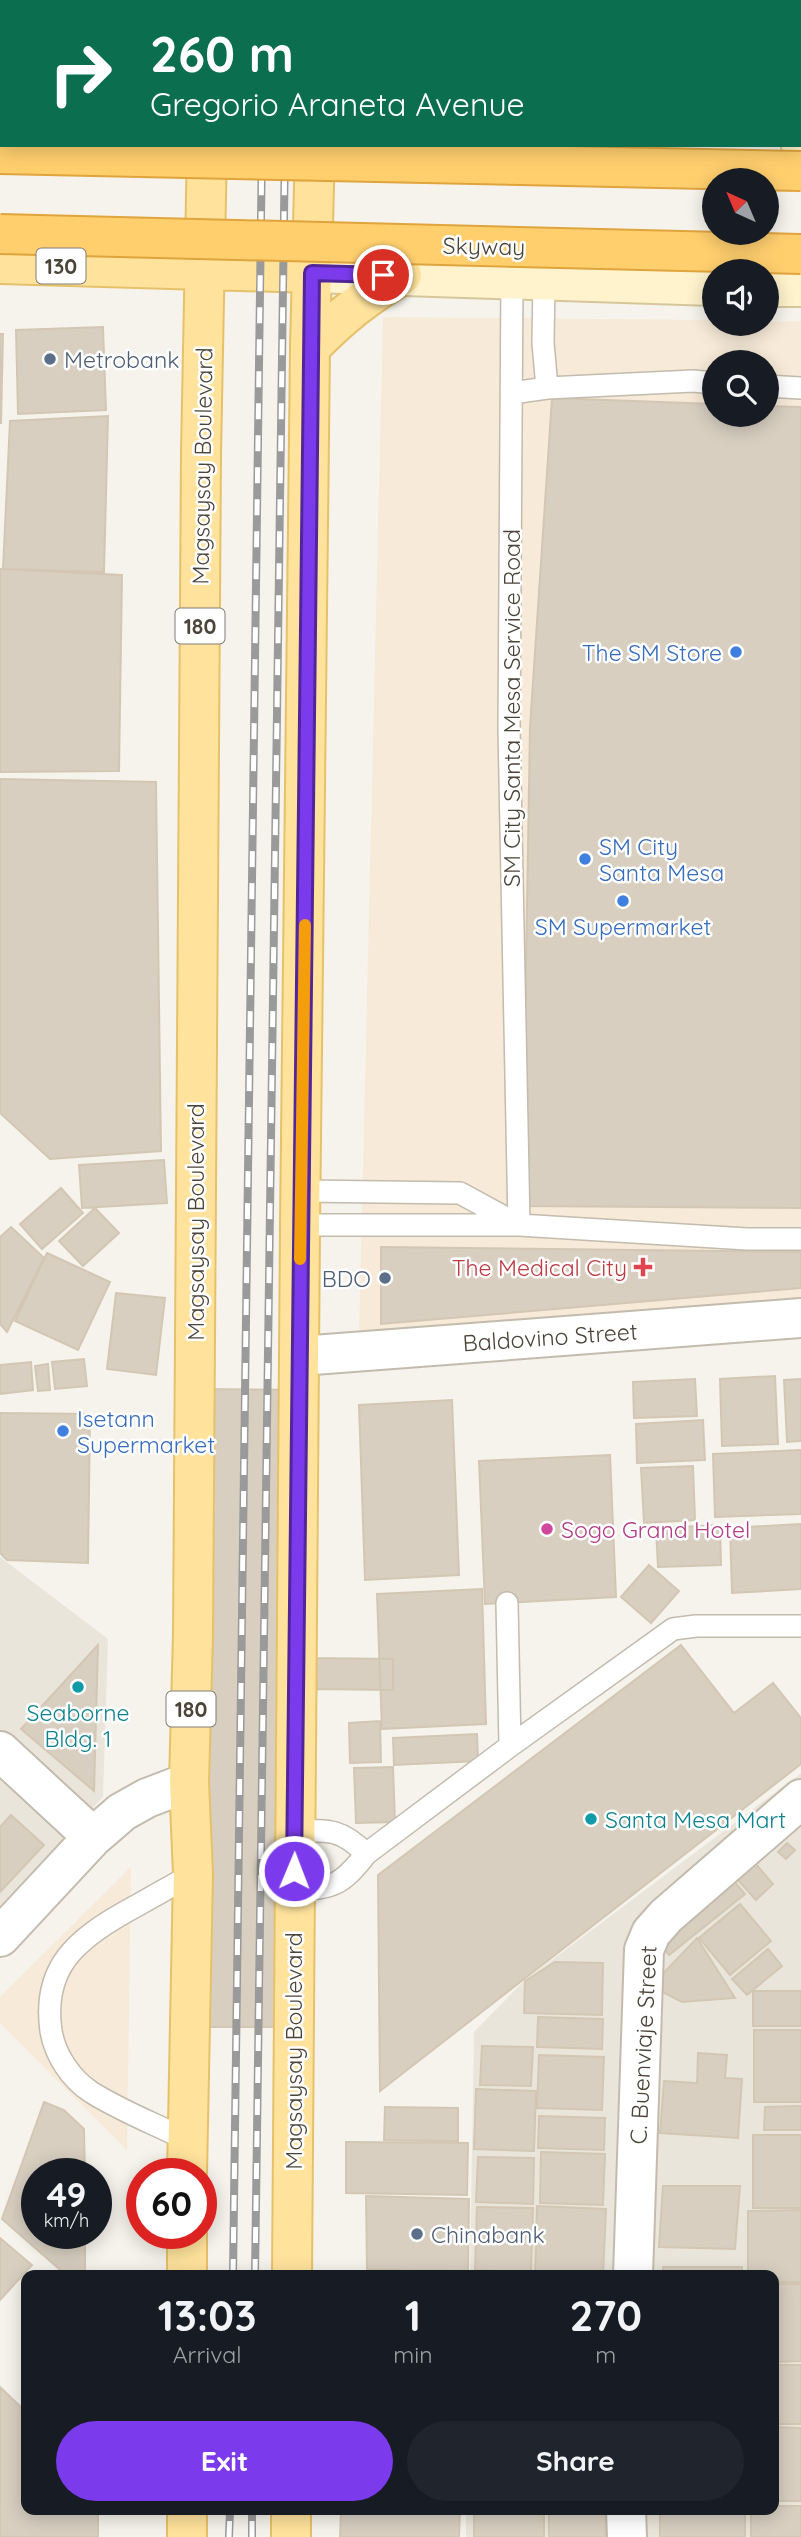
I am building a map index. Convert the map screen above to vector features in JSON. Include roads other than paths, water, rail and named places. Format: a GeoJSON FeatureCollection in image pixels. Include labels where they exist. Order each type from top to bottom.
{"type":"FeatureCollection","features":[{"type":"Feature","properties":{"kind":"highway"},"geometry":{"type":"LineString","coordinates":[[0,154],[801,171]]}},
{"type":"Feature","properties":{"kind":"highway","name":"Skyway"},"geometry":{"type":"LineString","coordinates":[[0,234],[801,254]]}},
{"type":"Feature","properties":{"kind":"main road","name":"180"},"geometry":{"type":"LineString","coordinates":[[206,270],[207,147]]}},
{"type":"Feature","properties":{"kind":"main road","name":"Magsaysay Boulevard"},"geometry":{"type":"LineString","coordinates":[[292,2270],[310,348],[328,274],[316,147]]}},
{"type":"Feature","properties":{"kind":"main road"},"geometry":{"type":"LineString","coordinates":[[338,147],[327,178],[328,274],[702,286]]}},
{"type":"Feature","properties":{"kind":"main road","name":"130"},"geometry":{"type":"LineString","coordinates":[[0,264],[328,274]]}},
{"type":"Feature","properties":{"kind":"main road","name":"Magsaysay Boulevard"},"geometry":{"type":"LineString","coordinates":[[187,2157],[193,1874],[189,1782],[193,1634],[201,468],[206,270]]}},
{"type":"Feature","properties":{"kind":"main road"},"geometry":{"type":"LineString","coordinates":[[310,348],[337,320],[368,295],[402,275]]}},
{"type":"Feature","properties":{"kind":"main road"},"geometry":{"type":"LineString","coordinates":[[779,287],[801,287]]}},
{"type":"Feature","properties":{"kind":"main road"},"geometry":{"type":"LineString","coordinates":[[187,2249],[187,2270]]}},
{"type":"Feature","properties":{"kind":"main road"},"geometry":{"type":"LineString","coordinates":[[187,2515],[187,2537]]}},
{"type":"Feature","properties":{"kind":"main road"},"geometry":{"type":"LineString","coordinates":[[291,2515],[291,2537]]}},
{"type":"Feature","properties":{"kind":"street","name":"Baldovino Street"},"geometry":{"type":"LineString","coordinates":[[300,1356],[801,1318]]}},
{"type":"Feature","properties":{"kind":"street"},"geometry":{"type":"LineString","coordinates":[[0,1751],[93,1838]]}},
{"type":"Feature","properties":{"kind":"street"},"geometry":{"type":"LineString","coordinates":[[0,1937],[93,1838],[122,1812],[147,1798],[189,1782]]}},
{"type":"Feature","properties":{"kind":"street","name":"C. Buenviaje Street"},"geometry":{"type":"LineString","coordinates":[[633,2270],[644,1950],[651,1933],[666,1916],[801,1799]]}},
{"type":"Feature","properties":{"kind":"street"},"geometry":{"type":"LineString","coordinates":[[626,2515],[627,2537]]}},
{"type":"Feature","properties":{"kind":"lane"},"geometry":{"type":"LineString","coordinates":[[528,280],[542,343],[547,388]]}},
{"type":"Feature","properties":{"kind":"lane","name":"SM City Santa Mesa Service Road"},"geometry":{"type":"LineString","coordinates":[[519,1225],[509,729],[512,393],[528,280]]}},
{"type":"Feature","properties":{"kind":"lane"},"geometry":{"type":"LineString","coordinates":[[512,393],[547,388],[702,382]]}},
{"type":"Feature","properties":{"kind":"lane"},"geometry":{"type":"LineString","coordinates":[[779,387],[801,388]]}},
{"type":"Feature","properties":{"kind":"lane"},"geometry":{"type":"LineString","coordinates":[[301,1208],[460,1193],[519,1225]]}},
{"type":"Feature","properties":{"kind":"lane"},"geometry":{"type":"LineString","coordinates":[[301,1208],[519,1225],[747,1239],[801,1239]]}},
{"type":"Feature","properties":{"kind":"lane"},"geometry":{"type":"LineString","coordinates":[[507,1603],[510,1746]]}},
{"type":"Feature","properties":{"kind":"lane"},"geometry":{"type":"LineString","coordinates":[[294,1890],[327,1888],[350,1875],[366,1854],[635,1654],[673,1629],[696,1626],[801,1626]]}},
{"type":"Feature","properties":{"kind":"lane"},"geometry":{"type":"LineString","coordinates":[[295,1831],[324,1830],[351,1839],[366,1854]]}},
{"type":"Feature","properties":{"kind":"lane"},"geometry":{"type":"LineString","coordinates":[[187,2157],[90,2091],[74,2076],[61,2059],[52,2039],[49,2018],[55,1976],[78,1942],[95,1929],[193,1874]]}},
{"type":"Feature","properties":{"kind":"railway"},"geometry":{"type":"LineString","coordinates":[[233,2270],[262,147]]}},
{"type":"Feature","properties":{"kind":"railway"},"geometry":{"type":"LineString","coordinates":[[255,2270],[285,147]]}},
{"type":"Feature","properties":{"kind":"railway"},"geometry":{"type":"LineString","coordinates":[[229,2537],[230,2515]]}},
{"type":"Feature","properties":{"kind":"railway"},"geometry":{"type":"LineString","coordinates":[[252,2515],[252,2537]]}},
{"type":"Feature","properties":{"kind":"place","name":"Metrobank"},"geometry":{"type":"Point","coordinates":[50,359]}},
{"type":"Feature","properties":{"kind":"place","name":"The SM Store"},"geometry":{"type":"Point","coordinates":[736,652]}},
{"type":"Feature","properties":{"kind":"place","name":"SM City Santa Mesa"},"geometry":{"type":"Point","coordinates":[585,859]}},
{"type":"Feature","properties":{"kind":"place","name":"SM Supermarket"},"geometry":{"type":"Point","coordinates":[623,901]}},
{"type":"Feature","properties":{"kind":"place","name":"The Medical City"},"geometry":{"type":"Point","coordinates":[643,1267]}},
{"type":"Feature","properties":{"kind":"place","name":"BDO"},"geometry":{"type":"Point","coordinates":[385,1278]}},
{"type":"Feature","properties":{"kind":"place","name":"Isetann Supermarket"},"geometry":{"type":"Point","coordinates":[63,1431]}},
{"type":"Feature","properties":{"kind":"place","name":"Sogo Grand Hotel"},"geometry":{"type":"Point","coordinates":[547,1529]}},
{"type":"Feature","properties":{"kind":"place","name":"Seaborne Bldg. 1"},"geometry":{"type":"Point","coordinates":[78,1687]}},
{"type":"Feature","properties":{"kind":"place","name":"Santa Mesa Mart"},"geometry":{"type":"Point","coordinates":[591,1819]}},
{"type":"Feature","properties":{"kind":"place","name":"Chinabank"},"geometry":{"type":"Point","coordinates":[417,2234]}}]}
